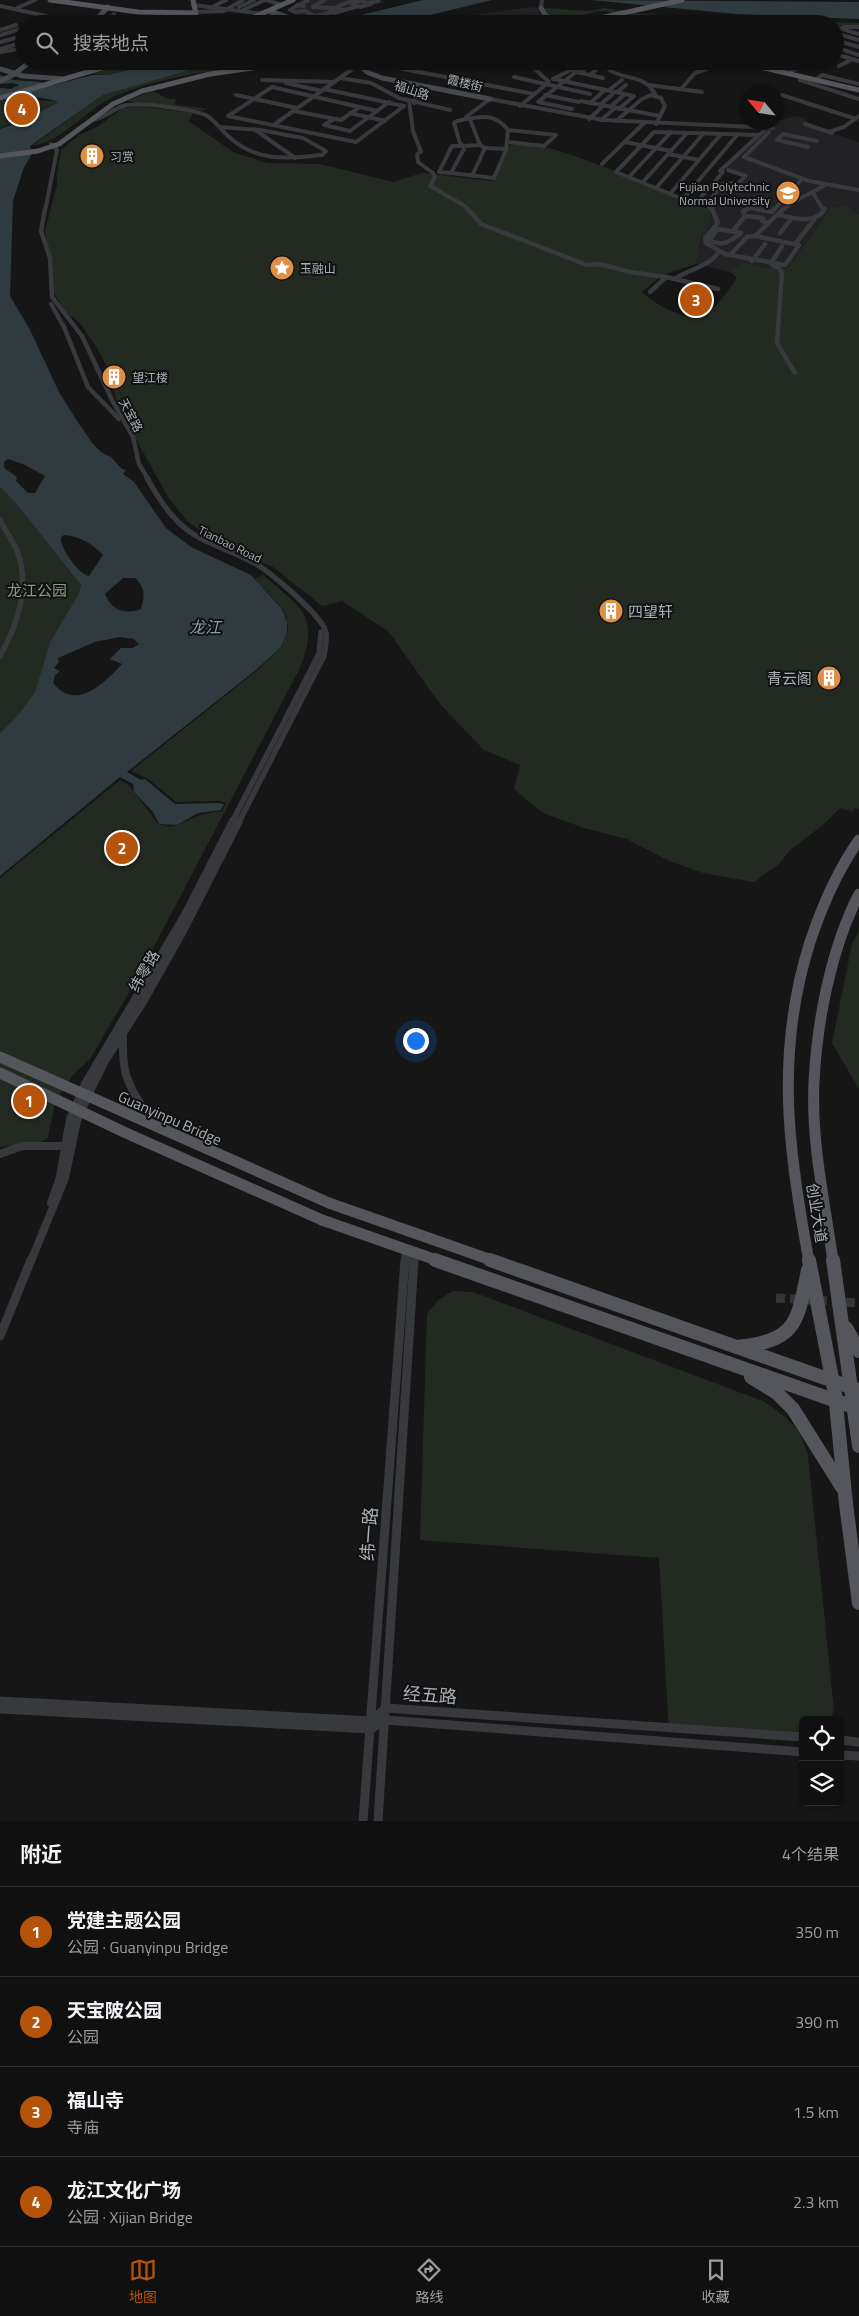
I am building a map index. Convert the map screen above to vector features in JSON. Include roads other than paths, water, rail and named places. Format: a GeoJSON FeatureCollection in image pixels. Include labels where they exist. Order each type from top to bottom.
{"type":"FeatureCollection","features":[{"type":"Feature","properties":{"kind":"main road"},"geometry":{"type":"LineString","coordinates":[[50,0],[138,11],[194,13],[193,3]]}},
{"type":"Feature","properties":{"kind":"main road"},"geometry":{"type":"LineString","coordinates":[[57,0],[108,8]]}},
{"type":"Feature","properties":{"kind":"main road"},"geometry":{"type":"LineString","coordinates":[[284,6],[293,0]]}},
{"type":"Feature","properties":{"kind":"main road"},"geometry":{"type":"LineString","coordinates":[[607,15],[670,0]]}},
{"type":"Feature","properties":{"kind":"main road"},"geometry":{"type":"LineString","coordinates":[[607,15],[682,0]]}},
{"type":"Feature","properties":{"kind":"main road"},"geometry":{"type":"LineString","coordinates":[[262,15],[297,3]]}},
{"type":"Feature","properties":{"kind":"main road"},"geometry":{"type":"LineString","coordinates":[[263,15],[269,12]]}},
{"type":"Feature","properties":{"kind":"main road"},"geometry":{"type":"LineString","coordinates":[[56,81],[91,70]]}},
{"type":"Feature","properties":{"kind":"main road"},"geometry":{"type":"LineString","coordinates":[[0,97],[94,70]]}},
{"type":"Feature","properties":{"kind":"main road"},"geometry":{"type":"LineString","coordinates":[[51,146],[108,104],[143,89],[190,78],[239,70]]}},
{"type":"Feature","properties":{"kind":"main road"},"geometry":{"type":"LineString","coordinates":[[0,155],[51,146],[74,135],[121,100],[154,88],[197,78],[247,70]]}},
{"type":"Feature","properties":{"kind":"main road"},"geometry":{"type":"LineString","coordinates":[[775,70],[859,87]]}},
{"type":"Feature","properties":{"kind":"main road"},"geometry":{"type":"LineString","coordinates":[[782,70],[859,87]]}},
{"type":"Feature","properties":{"kind":"main road","name":"创业大道"},"geometry":{"type":"LineString","coordinates":[[859,840],[834,882],[807,943],[793,996],[785,1078],[790,1139],[809,1267],[834,1382],[844,1490],[859,1603]]}},
{"type":"Feature","properties":{"kind":"main road","name":"创业大道"},"geometry":{"type":"LineString","coordinates":[[859,894],[849,913],[825,996],[814,1083],[818,1148],[841,1320],[856,1390],[859,1446]]}},
{"type":"Feature","properties":{"kind":"main road","name":"Guanyinpu Bridge"},"geometry":{"type":"LineString","coordinates":[[0,1057],[136,1120],[330,1203],[856,1390]]}},
{"type":"Feature","properties":{"kind":"main road","name":"Guanyinpu Bridge"},"geometry":{"type":"LineString","coordinates":[[0,1073],[322,1220],[733,1366]]}},
{"type":"Feature","properties":{"kind":"main road"},"geometry":{"type":"LineString","coordinates":[[734,1348],[761,1345],[774,1341],[790,1332],[797,1320],[809,1267]]}},
{"type":"Feature","properties":{"kind":"main road"},"geometry":{"type":"LineString","coordinates":[[841,1320],[859,1351]]}},
{"type":"Feature","properties":{"kind":"main road"},"geometry":{"type":"LineString","coordinates":[[733,1366],[856,1408]]}},
{"type":"Feature","properties":{"kind":"main road"},"geometry":{"type":"LineString","coordinates":[[733,1366],[783,1398],[810,1432],[844,1490]]}},
{"type":"Feature","properties":{"kind":"street"},"geometry":{"type":"LineString","coordinates":[[16,10],[35,0]]}},
{"type":"Feature","properties":{"kind":"street"},"geometry":{"type":"LineString","coordinates":[[213,6],[225,0],[238,3]]}},
{"type":"Feature","properties":{"kind":"street"},"geometry":{"type":"LineString","coordinates":[[194,13],[224,11],[243,0]]}},
{"type":"Feature","properties":{"kind":"street"},"geometry":{"type":"LineString","coordinates":[[234,9],[254,0]]}},
{"type":"Feature","properties":{"kind":"street"},"geometry":{"type":"LineString","coordinates":[[237,15],[266,0],[284,6],[283,12],[287,15]]}},
{"type":"Feature","properties":{"kind":"street"},"geometry":{"type":"LineString","coordinates":[[308,0],[297,3],[290,10],[295,12],[305,11],[312,15]]}},
{"type":"Feature","properties":{"kind":"street"},"geometry":{"type":"LineString","coordinates":[[313,0],[298,8],[313,7],[324,0]]}},
{"type":"Feature","properties":{"kind":"street"},"geometry":{"type":"LineString","coordinates":[[541,0],[540,8],[542,15]]}},
{"type":"Feature","properties":{"kind":"street"},"geometry":{"type":"LineString","coordinates":[[321,15],[351,2],[377,2]]}},
{"type":"Feature","properties":{"kind":"street"},"geometry":{"type":"LineString","coordinates":[[351,2],[359,6]]}},
{"type":"Feature","properties":{"kind":"street"},"geometry":{"type":"LineString","coordinates":[[193,3],[283,15]]}},
{"type":"Feature","properties":{"kind":"street"},"geometry":{"type":"LineString","coordinates":[[297,3],[304,8]]}},
{"type":"Feature","properties":{"kind":"street"},"geometry":{"type":"LineString","coordinates":[[313,7],[319,10],[343,10],[371,4],[368,3]]}},
{"type":"Feature","properties":{"kind":"street"},"geometry":{"type":"LineString","coordinates":[[0,6],[41,15]]}},
{"type":"Feature","properties":{"kind":"street"},"geometry":{"type":"LineString","coordinates":[[101,15],[108,8]]}},
{"type":"Feature","properties":{"kind":"street"},"geometry":{"type":"LineString","coordinates":[[540,8],[545,15]]}},
{"type":"Feature","properties":{"kind":"street"},"geometry":{"type":"LineString","coordinates":[[0,30],[15,25]]}},
{"type":"Feature","properties":{"kind":"street"},"geometry":{"type":"LineString","coordinates":[[844,27],[859,27]]}},
{"type":"Feature","properties":{"kind":"street"},"geometry":{"type":"LineString","coordinates":[[844,30],[859,34]]}},
{"type":"Feature","properties":{"kind":"street"},"geometry":{"type":"LineString","coordinates":[[0,35],[15,31]]}},
{"type":"Feature","properties":{"kind":"street"},"geometry":{"type":"LineString","coordinates":[[844,36],[859,40]]}},
{"type":"Feature","properties":{"kind":"street"},"geometry":{"type":"LineString","coordinates":[[0,42],[15,38]]}},
{"type":"Feature","properties":{"kind":"street"},"geometry":{"type":"LineString","coordinates":[[844,43],[859,48]]}},
{"type":"Feature","properties":{"kind":"street"},"geometry":{"type":"LineString","coordinates":[[0,50],[15,45]]}},
{"type":"Feature","properties":{"kind":"street"},"geometry":{"type":"LineString","coordinates":[[844,55],[859,48]]}},
{"type":"Feature","properties":{"kind":"street"},"geometry":{"type":"LineString","coordinates":[[0,50],[15,49]]}},
{"type":"Feature","properties":{"kind":"street"},"geometry":{"type":"LineString","coordinates":[[844,50],[859,54]]}},
{"type":"Feature","properties":{"kind":"street"},"geometry":{"type":"LineString","coordinates":[[844,57],[859,61]]}},
{"type":"Feature","properties":{"kind":"street"},"geometry":{"type":"LineString","coordinates":[[846,63],[853,59]]}},
{"type":"Feature","properties":{"kind":"street"},"geometry":{"type":"LineString","coordinates":[[846,63],[859,65]]}},
{"type":"Feature","properties":{"kind":"street"},"geometry":{"type":"LineString","coordinates":[[0,70],[11,76],[56,81]]}},
{"type":"Feature","properties":{"kind":"street"},"geometry":{"type":"LineString","coordinates":[[0,81],[19,70]]}},
{"type":"Feature","properties":{"kind":"street"},"geometry":{"type":"LineString","coordinates":[[275,124],[350,70]]}},
{"type":"Feature","properties":{"kind":"street","name":"霞楼街"},"geometry":{"type":"LineString","coordinates":[[368,70],[374,75],[490,99]]}},
{"type":"Feature","properties":{"kind":"street","name":"霞楼街"},"geometry":{"type":"LineString","coordinates":[[373,70],[387,77],[490,99]]}},
{"type":"Feature","properties":{"kind":"street"},"geometry":{"type":"LineString","coordinates":[[409,70],[660,116]]}},
{"type":"Feature","properties":{"kind":"street"},"geometry":{"type":"LineString","coordinates":[[536,70],[547,83]]}},
{"type":"Feature","properties":{"kind":"street"},"geometry":{"type":"LineString","coordinates":[[572,109],[538,102],[564,81],[584,70]]}},
{"type":"Feature","properties":{"kind":"street"},"geometry":{"type":"LineString","coordinates":[[583,85],[596,70]]}},
{"type":"Feature","properties":{"kind":"street"},"geometry":{"type":"LineString","coordinates":[[610,70],[641,79],[649,84],[702,92]]}},
{"type":"Feature","properties":{"kind":"street"},"geometry":{"type":"LineString","coordinates":[[682,88],[695,73],[704,70]]}},
{"type":"Feature","properties":{"kind":"street"},"geometry":{"type":"LineString","coordinates":[[790,72],[794,70]]}},
{"type":"Feature","properties":{"kind":"street"},"geometry":{"type":"LineString","coordinates":[[520,106],[547,83],[570,71],[603,78]]}},
{"type":"Feature","properties":{"kind":"street"},"geometry":{"type":"LineString","coordinates":[[573,83],[580,73]]}},
{"type":"Feature","properties":{"kind":"street"},"geometry":{"type":"LineString","coordinates":[[801,76],[800,80],[859,99]]}},
{"type":"Feature","properties":{"kind":"street"},"geometry":{"type":"LineString","coordinates":[[514,77],[547,83],[556,88],[590,94]]}},
{"type":"Feature","properties":{"kind":"street","name":"福山路"},"geometry":{"type":"LineString","coordinates":[[340,78],[371,83],[390,95],[411,102],[450,110]]}},
{"type":"Feature","properties":{"kind":"street"},"geometry":{"type":"LineString","coordinates":[[554,79],[634,96],[601,120]]}},
{"type":"Feature","properties":{"kind":"street"},"geometry":{"type":"LineString","coordinates":[[262,80],[335,82]]}},
{"type":"Feature","properties":{"kind":"street"},"geometry":{"type":"LineString","coordinates":[[565,114],[590,94],[622,80]]}},
{"type":"Feature","properties":{"kind":"street"},"geometry":{"type":"LineString","coordinates":[[277,88],[285,83],[404,106],[356,142],[275,124],[228,116],[272,87],[377,110]]}},
{"type":"Feature","properties":{"kind":"street"},"geometry":{"type":"LineString","coordinates":[[590,103],[607,84]]}},
{"type":"Feature","properties":{"kind":"street"},"geometry":{"type":"LineString","coordinates":[[649,84],[656,96]]}},
{"type":"Feature","properties":{"kind":"street"},"geometry":{"type":"LineString","coordinates":[[418,85],[411,102],[414,136],[421,152],[417,154],[418,162],[435,177],[430,186],[465,206],[481,224],[568,256],[586,265],[599,264],[718,289]]}},
{"type":"Feature","properties":{"kind":"street"},"geometry":{"type":"LineString","coordinates":[[589,118],[626,85]]}},
{"type":"Feature","properties":{"kind":"street"},"geometry":{"type":"LineString","coordinates":[[610,107],[625,94]]}},
{"type":"Feature","properties":{"kind":"street"},"geometry":{"type":"LineString","coordinates":[[236,96],[340,120],[360,107]]}},
{"type":"Feature","properties":{"kind":"street"},"geometry":{"type":"LineString","coordinates":[[616,121],[647,96],[656,96],[661,98],[665,106],[656,124]]}},
{"type":"Feature","properties":{"kind":"street"},"geometry":{"type":"LineString","coordinates":[[784,96],[858,117]]}},
{"type":"Feature","properties":{"kind":"street"},"geometry":{"type":"LineString","coordinates":[[472,176],[482,146],[470,119],[466,117],[490,99],[601,120],[773,128],[744,157],[802,179],[859,190]]}},
{"type":"Feature","properties":{"kind":"street"},"geometry":{"type":"LineString","coordinates":[[334,119],[324,125],[350,131],[389,102]]}},
{"type":"Feature","properties":{"kind":"street"},"geometry":{"type":"LineString","coordinates":[[92,120],[104,118],[118,109],[135,104],[205,114],[236,144],[248,152],[276,159],[322,155],[326,151],[303,138],[254,129],[219,127]]}},
{"type":"Feature","properties":{"kind":"street"},"geometry":{"type":"LineString","coordinates":[[350,113],[385,121]]}},
{"type":"Feature","properties":{"kind":"street"},"geometry":{"type":"LineString","coordinates":[[464,146],[460,143],[454,123],[457,120],[484,115],[499,120],[508,130],[506,149],[494,178],[439,172],[452,146],[464,146],[482,146],[506,149]]}},
{"type":"Feature","properties":{"kind":"street"},"geometry":{"type":"LineString","coordinates":[[829,132],[844,127],[858,117]]}},
{"type":"Feature","properties":{"kind":"street"},"geometry":{"type":"LineString","coordinates":[[602,164],[644,123]]}},
{"type":"Feature","properties":{"kind":"street"},"geometry":{"type":"LineString","coordinates":[[805,124],[835,134]]}},
{"type":"Feature","properties":{"kind":"street"},"geometry":{"type":"LineString","coordinates":[[794,144],[814,127]]}},
{"type":"Feature","properties":{"kind":"street"},"geometry":{"type":"LineString","coordinates":[[254,129],[260,135],[284,148],[295,158]]}},
{"type":"Feature","properties":{"kind":"street"},"geometry":{"type":"LineString","coordinates":[[507,142],[544,146],[556,135],[508,130]]}},
{"type":"Feature","properties":{"kind":"street"},"geometry":{"type":"LineString","coordinates":[[514,142],[519,130]]}},
{"type":"Feature","properties":{"kind":"street"},"geometry":{"type":"LineString","coordinates":[[524,143],[532,131]]}},
{"type":"Feature","properties":{"kind":"street"},"geometry":{"type":"LineString","coordinates":[[759,135],[654,132],[616,172],[696,204],[723,172],[720,171],[764,131]]}},
{"type":"Feature","properties":{"kind":"street"},"geometry":{"type":"LineString","coordinates":[[629,178],[671,132]]}},
{"type":"Feature","properties":{"kind":"street"},"geometry":{"type":"LineString","coordinates":[[531,144],[546,133]]}},
{"type":"Feature","properties":{"kind":"street"},"geometry":{"type":"LineString","coordinates":[[642,183],[687,133]]}},
{"type":"Feature","properties":{"kind":"street"},"geometry":{"type":"LineString","coordinates":[[656,188],[704,133]]}},
{"type":"Feature","properties":{"kind":"street"},"geometry":{"type":"LineString","coordinates":[[670,194],[721,134]]}},
{"type":"Feature","properties":{"kind":"street"},"geometry":{"type":"LineString","coordinates":[[683,199],[738,134]]}},
{"type":"Feature","properties":{"kind":"street"},"geometry":{"type":"LineString","coordinates":[[808,147],[777,140],[783,134],[817,141]]}},
{"type":"Feature","properties":{"kind":"street"},"geometry":{"type":"LineString","coordinates":[[625,142],[701,157]]}},
{"type":"Feature","properties":{"kind":"street","name":"Tianbao Road"},"geometry":{"type":"LineString","coordinates":[[51,146],[54,150],[50,183],[38,232],[47,258],[46,291],[51,305],[64,327],[88,387],[122,422],[141,472],[154,496],[178,526],[189,535],[254,565],[267,574],[322,627]]}},
{"type":"Feature","properties":{"kind":"street","name":"天宝路"},"geometry":{"type":"LineString","coordinates":[[51,146],[57,150],[41,231],[50,258],[52,297],[82,336],[113,402],[133,437],[139,464],[157,496],[181,525],[192,534],[264,569],[314,614],[322,627]]}},
{"type":"Feature","properties":{"kind":"street"},"geometry":{"type":"LineString","coordinates":[[451,174],[464,146]]}},
{"type":"Feature","properties":{"kind":"street"},"geometry":{"type":"LineString","coordinates":[[671,151],[684,157],[701,157],[730,162]]}},
{"type":"Feature","properties":{"kind":"street"},"geometry":{"type":"LineString","coordinates":[[728,170],[746,176],[738,184],[722,184],[707,205],[713,210],[718,223],[705,238],[706,242],[728,255],[779,268],[782,273],[777,343],[795,372]]}},
{"type":"Feature","properties":{"kind":"street"},"geometry":{"type":"LineString","coordinates":[[745,216],[743,211],[750,208],[772,212],[802,179]]}},
{"type":"Feature","properties":{"kind":"street"},"geometry":{"type":"LineString","coordinates":[[755,236],[793,200],[813,193],[824,184]]}},
{"type":"Feature","properties":{"kind":"street"},"geometry":{"type":"LineString","coordinates":[[795,244],[814,220],[826,210],[813,193]]}},
{"type":"Feature","properties":{"kind":"street"},"geometry":{"type":"LineString","coordinates":[[779,215],[814,220]]}},
{"type":"Feature","properties":{"kind":"street"},"geometry":{"type":"LineString","coordinates":[[745,216],[763,218],[762,221],[768,223]]}},
{"type":"Feature","properties":{"kind":"street"},"geometry":{"type":"LineString","coordinates":[[732,231],[745,216]]}},
{"type":"Feature","properties":{"kind":"street"},"geometry":{"type":"LineString","coordinates":[[780,233],[792,218]]}},
{"type":"Feature","properties":{"kind":"street"},"geometry":{"type":"LineString","coordinates":[[718,229],[732,231],[741,233],[730,244],[718,244],[709,240],[718,229]]}},
{"type":"Feature","properties":{"kind":"street"},"geometry":{"type":"LineString","coordinates":[[755,236],[799,245],[785,265],[752,261],[728,255],[748,237],[755,236]]}},
{"type":"Feature","properties":{"kind":"street"},"geometry":{"type":"LineString","coordinates":[[752,261],[764,244]]}},
{"type":"Feature","properties":{"kind":"street"},"geometry":{"type":"LineString","coordinates":[[771,263],[782,246]]}},
{"type":"Feature","properties":{"kind":"street"},"geometry":{"type":"LineString","coordinates":[[675,279],[688,270],[708,264],[717,257],[719,251]]}},
{"type":"Feature","properties":{"kind":"street"},"geometry":{"type":"LineString","coordinates":[[650,292],[666,277]]}},
{"type":"Feature","properties":{"kind":"street"},"geometry":{"type":"LineString","coordinates":[[0,520],[2,528],[20,562],[23,591],[13,629],[0,656]]}},
{"type":"Feature","properties":{"kind":"street","name":"纬零路"},"geometry":{"type":"LineString","coordinates":[[0,1336],[65,1178],[77,1121],[105,1062],[124,1034],[182,933],[324,656],[326,643],[322,627]]}},
{"type":"Feature","properties":{"kind":"street","name":"纬零路"},"geometry":{"type":"LineString","coordinates":[[0,1322],[48,1212],[60,1177],[70,1119],[85,1084],[186,913],[319,654],[322,627]]}},
{"type":"Feature","properties":{"kind":"street"},"geometry":{"type":"LineString","coordinates":[[124,1034],[123,1073],[135,1097],[145,1110]]}},
{"type":"Feature","properties":{"kind":"street"},"geometry":{"type":"LineString","coordinates":[[0,1154],[22,1146],[61,1146]]}},
{"type":"Feature","properties":{"kind":"street","name":"纬一路"},"geometry":{"type":"LineString","coordinates":[[378,1821],[386,1708],[410,1252]]}},
{"type":"Feature","properties":{"kind":"street","name":"纬一路"},"geometry":{"type":"LineString","coordinates":[[363,1821],[410,1252]]}},
{"type":"Feature","properties":{"kind":"street"},"geometry":{"type":"LineString","coordinates":[[0,1702],[371,1725]]}},
{"type":"Feature","properties":{"kind":"street","name":"经五路"},"geometry":{"type":"LineString","coordinates":[[371,1725],[386,1708],[799,1737]]}},
{"type":"Feature","properties":{"kind":"street"},"geometry":{"type":"LineString","coordinates":[[0,1709],[371,1725],[385,1720],[799,1752]]}},
{"type":"Feature","properties":{"kind":"street"},"geometry":{"type":"LineString","coordinates":[[844,1740],[859,1742]]}},
{"type":"Feature","properties":{"kind":"street"},"geometry":{"type":"LineString","coordinates":[[844,1755],[859,1756]]}},
{"type":"Feature","properties":{"kind":"water"},"geometry":{"type":"Polygon","coordinates":[[[423,0],[492,0],[430,15],[361,15],[423,0]]]}},
{"type":"Feature","properties":{"kind":"water"},"geometry":{"type":"Polygon","coordinates":[[[591,0],[859,2],[859,19],[844,18],[844,15],[736,14],[591,0]]]}},
{"type":"Feature","properties":{"kind":"water","name":"龙江"},"geometry":{"type":"Polygon","coordinates":[[[128,70],[189,70],[103,95],[30,146],[32,154],[24,167],[13,201],[10,296],[30,330],[59,392],[92,443],[101,452],[111,457],[122,469],[126,470],[123,474],[134,482],[166,528],[191,547],[251,575],[282,609],[287,622],[287,632],[281,647],[256,670],[127,772],[141,780],[145,779],[175,804],[224,804],[221,810],[198,813],[177,825],[159,824],[153,812],[134,792],[133,784],[120,777],[0,876],[0,733],[19,714],[35,692],[50,642],[78,595],[81,585],[18,506],[0,487],[0,129],[23,121],[57,103],[56,101],[43,98],[0,96],[0,88],[11,89],[19,85],[13,83],[0,84],[0,75],[14,80],[54,85],[92,75],[108,75],[128,70]],[[8,459],[4,462],[4,468],[17,477],[16,481],[28,493],[35,493],[45,476],[25,465],[8,459]],[[64,535],[61,537],[61,542],[70,560],[80,571],[89,576],[103,555],[90,544],[64,535]],[[123,578],[105,594],[108,600],[115,608],[120,610],[130,612],[141,609],[143,592],[141,585],[135,578],[123,578]],[[120,637],[95,642],[58,658],[59,662],[54,668],[60,671],[55,675],[53,683],[62,691],[71,695],[81,695],[99,686],[122,664],[110,659],[121,648],[133,648],[139,644],[134,639],[120,637]]]}},
{"type":"Feature","properties":{"kind":"tunnel"},"geometry":{"type":"LineString","coordinates":[[776,1298],[859,1303]]}},
{"type":"Feature","properties":{"kind":"place","name":"龙江文化广场"},"geometry":{"type":"Point","coordinates":[22,109]}},
{"type":"Feature","properties":{"kind":"place","name":"习赏"},"geometry":{"type":"Point","coordinates":[92,156]}},
{"type":"Feature","properties":{"kind":"place","name":"Fujian Polytechnic Normal University"},"geometry":{"type":"Point","coordinates":[788,193]}},
{"type":"Feature","properties":{"kind":"place","name":"玉融山"},"geometry":{"type":"Point","coordinates":[282,268]}},
{"type":"Feature","properties":{"kind":"place","name":"福山寺"},"geometry":{"type":"Point","coordinates":[696,300]}},
{"type":"Feature","properties":{"kind":"place","name":"望江楼"},"geometry":{"type":"Point","coordinates":[114,377]}},
{"type":"Feature","properties":{"kind":"place","name":"四望轩"},"geometry":{"type":"Point","coordinates":[611,611]}},
{"type":"Feature","properties":{"kind":"place","name":"青云阁"},"geometry":{"type":"Point","coordinates":[829,678]}},
{"type":"Feature","properties":{"kind":"place","name":"天宝陂公园"},"geometry":{"type":"Point","coordinates":[122,848]}},
{"type":"Feature","properties":{"kind":"place","name":"党建主题公园"},"geometry":{"type":"Point","coordinates":[29,1101]}},
{"type":"Feature","properties":{"kind":"park label","name":"龙江公园"},"geometry":{"type":"Point","coordinates":[37,590]}}]}
